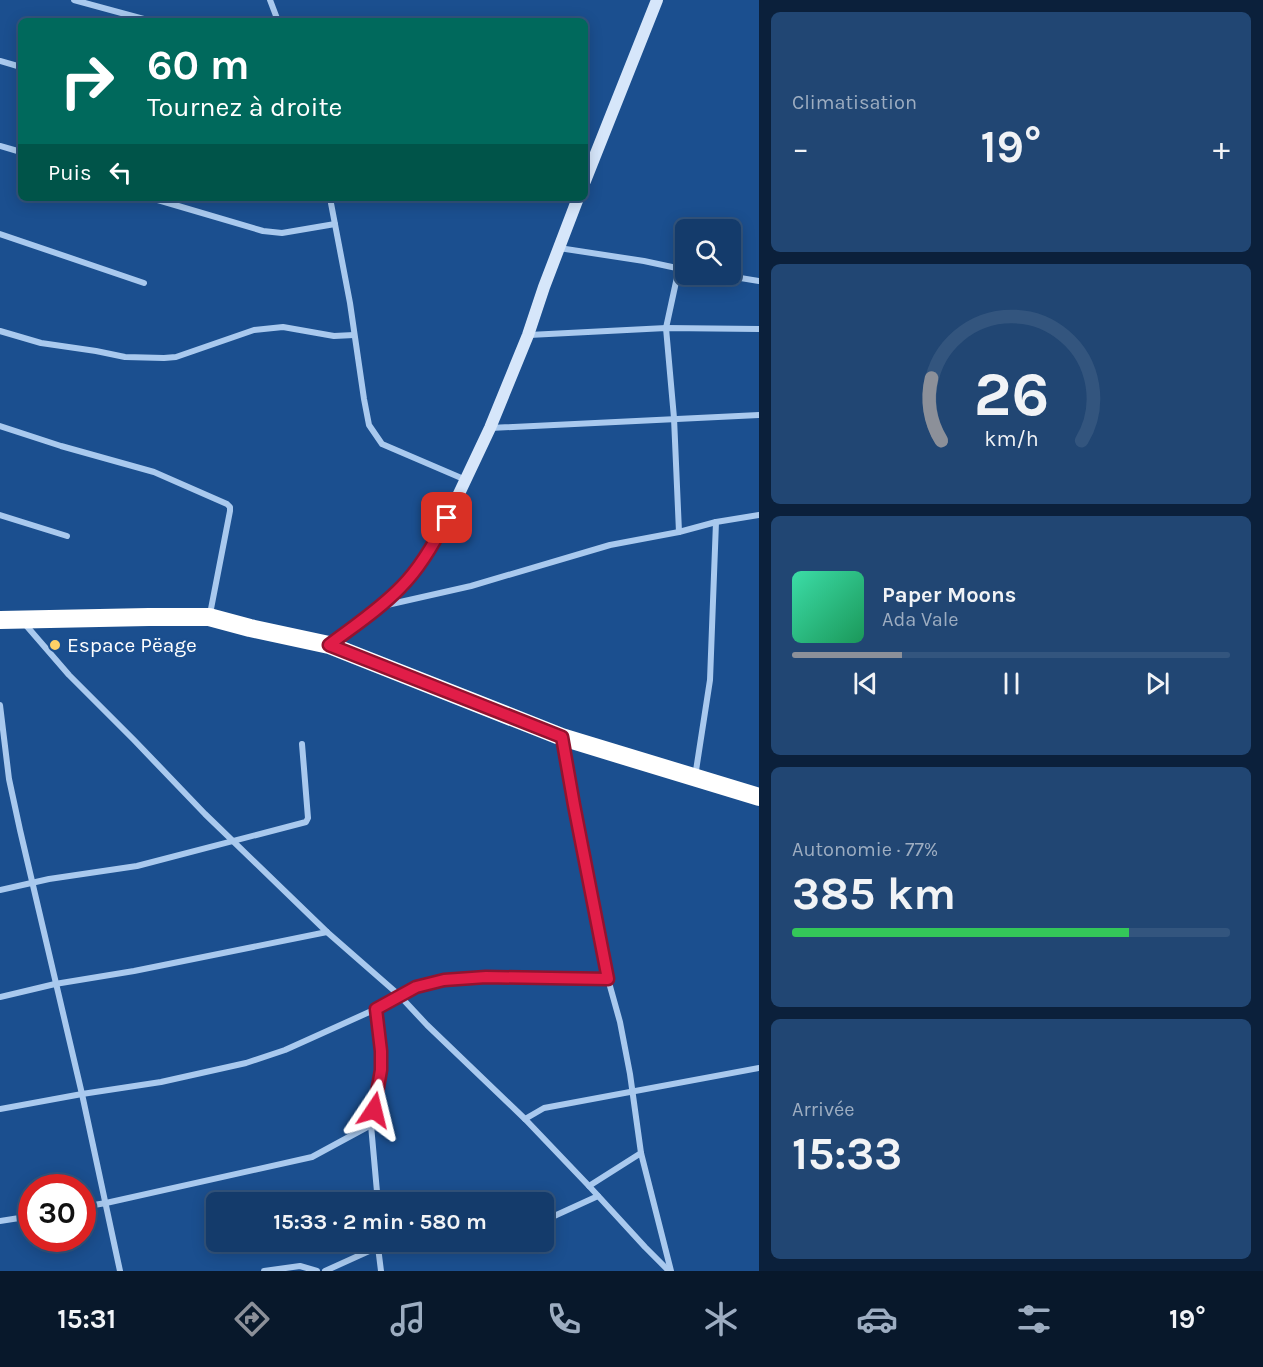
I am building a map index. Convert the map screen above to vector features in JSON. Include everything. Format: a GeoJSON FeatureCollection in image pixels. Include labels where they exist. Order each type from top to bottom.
{"type":"FeatureCollection","features":[{"type":"Feature","properties":{"kind":"highway"},"geometry":{"type":"LineString","coordinates":[[0,620],[209,617],[329,645],[562,737],[759,797]]}},
{"type":"Feature","properties":{"kind":"street"},"geometry":{"type":"LineString","coordinates":[[74,0],[140,18]]}},
{"type":"Feature","properties":{"kind":"street"},"geometry":{"type":"LineString","coordinates":[[270,0],[277,18]]}},
{"type":"Feature","properties":{"kind":"street"},"geometry":{"type":"LineString","coordinates":[[588,173],[657,0]]}},
{"type":"Feature","properties":{"kind":"street"},"geometry":{"type":"LineString","coordinates":[[0,61],[18,66]]}},
{"type":"Feature","properties":{"kind":"street"},"geometry":{"type":"LineString","coordinates":[[0,146],[18,151]]}},
{"type":"Feature","properties":{"kind":"street"},"geometry":{"type":"LineString","coordinates":[[161,201],[263,231],[282,233],[335,224]]}},
{"type":"Feature","properties":{"kind":"street"},"geometry":{"type":"LineString","coordinates":[[331,201],[350,303],[369,425],[382,444],[466,480]]}},
{"type":"Feature","properties":{"kind":"street"},"geometry":{"type":"LineString","coordinates":[[329,645],[380,607],[403,586],[438,536],[490,428],[528,335],[577,201]]}},
{"type":"Feature","properties":{"kind":"street"},"geometry":{"type":"LineString","coordinates":[[0,234],[144,283]]}},
{"type":"Feature","properties":{"kind":"street"},"geometry":{"type":"LineString","coordinates":[[560,248],[675,268]]}},
{"type":"Feature","properties":{"kind":"street"},"geometry":{"type":"LineString","coordinates":[[741,278],[759,281]]}},
{"type":"Feature","properties":{"kind":"street"},"geometry":{"type":"LineString","coordinates":[[678,285],[666,328],[674,418],[679,532]]}},
{"type":"Feature","properties":{"kind":"street"},"geometry":{"type":"LineString","coordinates":[[0,331],[41,343],[125,357],[164,358],[176,357],[254,330],[283,327],[334,336],[354,335]]}},
{"type":"Feature","properties":{"kind":"street"},"geometry":{"type":"LineString","coordinates":[[528,335],[666,328],[759,329]]}},
{"type":"Feature","properties":{"kind":"street"},"geometry":{"type":"LineString","coordinates":[[490,428],[759,415]]}},
{"type":"Feature","properties":{"kind":"street"},"geometry":{"type":"LineString","coordinates":[[0,426],[154,472],[227,504],[230,511],[209,617]]}},
{"type":"Feature","properties":{"kind":"street"},"geometry":{"type":"LineString","coordinates":[[0,515],[67,536]]}},
{"type":"Feature","properties":{"kind":"street"},"geometry":{"type":"LineString","coordinates":[[380,607],[471,586],[610,545],[759,515]]}},
{"type":"Feature","properties":{"kind":"street"},"geometry":{"type":"LineString","coordinates":[[695,777],[710,680],[716,522]]}},
{"type":"Feature","properties":{"kind":"street"},"geometry":{"type":"LineString","coordinates":[[21,620],[69,675],[205,814],[327,932],[399,995],[525,1119],[670,1271]]}},
{"type":"Feature","properties":{"kind":"street"},"geometry":{"type":"LineString","coordinates":[[0,705],[9,779],[82,1094],[120,1271]]}},
{"type":"Feature","properties":{"kind":"street"},"geometry":{"type":"LineString","coordinates":[[562,737],[608,979],[620,1022],[634,1092],[641,1153],[670,1271]]}},
{"type":"Feature","properties":{"kind":"street"},"geometry":{"type":"LineString","coordinates":[[0,890],[49,879],[137,866],[308,820],[302,744]]}},
{"type":"Feature","properties":{"kind":"street"},"geometry":{"type":"LineString","coordinates":[[0,781],[9,779]]}},
{"type":"Feature","properties":{"kind":"street"},"geometry":{"type":"LineString","coordinates":[[0,997],[56,984],[134,971],[327,932]]}},
{"type":"Feature","properties":{"kind":"street"},"geometry":{"type":"LineString","coordinates":[[0,1108],[161,1083],[246,1063],[285,1050],[376,1009],[416,987],[444,980],[486,977],[608,979]]}},
{"type":"Feature","properties":{"kind":"street"},"geometry":{"type":"LineString","coordinates":[[376,1009],[381,1070],[371,1125],[377,1192]]}},
{"type":"Feature","properties":{"kind":"street"},"geometry":{"type":"LineString","coordinates":[[525,1119],[544,1108],[759,1068]]}},
{"type":"Feature","properties":{"kind":"street"},"geometry":{"type":"LineString","coordinates":[[96,1205],[312,1157],[371,1125]]}},
{"type":"Feature","properties":{"kind":"street"},"geometry":{"type":"LineString","coordinates":[[589,1186],[641,1153]]}},
{"type":"Feature","properties":{"kind":"street"},"geometry":{"type":"LineString","coordinates":[[554,1216],[598,1196]]}},
{"type":"Feature","properties":{"kind":"street"},"geometry":{"type":"LineString","coordinates":[[0,1221],[18,1218]]}},
{"type":"Feature","properties":{"kind":"street"},"geometry":{"type":"LineString","coordinates":[[325,1271],[363,1252]]}},
{"type":"Feature","properties":{"kind":"street"},"geometry":{"type":"LineString","coordinates":[[380,1252],[381,1271]]}},
{"type":"Feature","properties":{"kind":"street"},"geometry":{"type":"LineString","coordinates":[[264,1271],[300,1266],[317,1271]]}},
{"type":"Feature","properties":{"kind":"place","name":"Espace Pëage"},"geometry":{"type":"Point","coordinates":[55,645]}},
{"type":"Feature","properties":{"kind":"route"},"geometry":{"type":"LineString","coordinates":[[374,1110],[381,1070],[376,1009],[399,995],[416,987],[444,980],[486,977],[608,979],[562,737],[329,645],[380,607],[403,586],[421,563],[447,518]]}}]}
